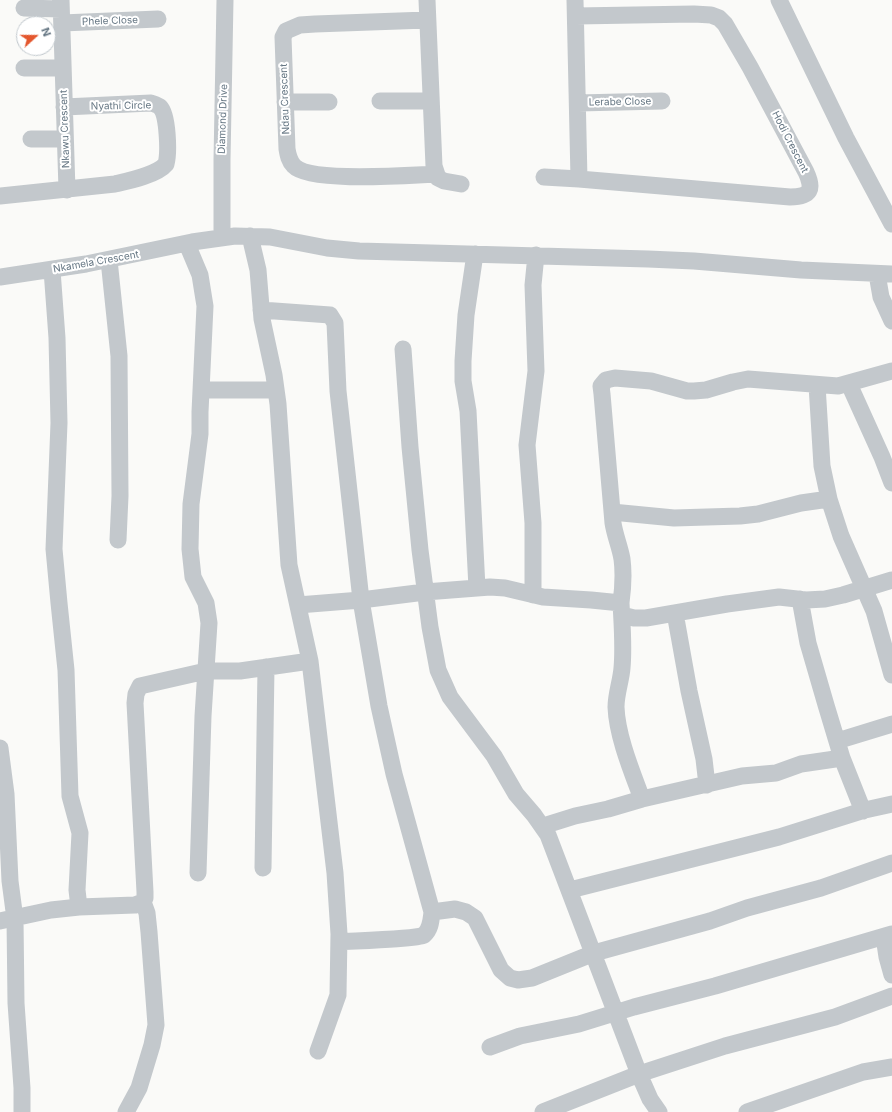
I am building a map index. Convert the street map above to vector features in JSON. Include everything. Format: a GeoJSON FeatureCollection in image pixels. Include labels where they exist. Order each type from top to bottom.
{"type":"FeatureCollection","features":[{"type":"Feature","properties":{"kind":"street","name":"Diamond Drive"},"geometry":{"type":"LineString","coordinates":[[222,238],[225,0]]}},
{"type":"Feature","properties":{"kind":"street"},"geometry":{"type":"LineString","coordinates":[[427,0],[434,166],[436,174]]}},
{"type":"Feature","properties":{"kind":"street"},"geometry":{"type":"LineString","coordinates":[[779,0],[846,138],[892,224]]}},
{"type":"Feature","properties":{"kind":"street","name":"Phele Close"},"geometry":{"type":"LineString","coordinates":[[24,8],[158,19]]}},
{"type":"Feature","properties":{"kind":"street","name":"Hodi Crescent"},"geometry":{"type":"LineString","coordinates":[[544,177],[790,197],[798,197],[805,194],[809,190],[810,184],[806,172],[750,66],[730,31],[719,18],[711,15],[576,8],[579,179]]}},
{"type":"Feature","properties":{"kind":"street","name":"Nkawu Crescent"},"geometry":{"type":"LineString","coordinates":[[61,10],[67,190]]}},
{"type":"Feature","properties":{"kind":"street","name":"Ndau Crescent"},"geometry":{"type":"LineString","coordinates":[[427,20],[300,25],[286,31],[283,37],[289,159],[294,167],[302,171],[315,174],[333,176],[436,174],[438,178],[444,181],[461,184]]}},
{"type":"Feature","properties":{"kind":"street"},"geometry":{"type":"LineString","coordinates":[[24,68],[63,68]]}},
{"type":"Feature","properties":{"kind":"street"},"geometry":{"type":"LineString","coordinates":[[380,101],[431,101]]}},
{"type":"Feature","properties":{"kind":"street","name":"Lerabe Close"},"geometry":{"type":"LineString","coordinates":[[578,103],[662,101]]}},
{"type":"Feature","properties":{"kind":"street"},"geometry":{"type":"LineString","coordinates":[[285,102],[328,102]]}},
{"type":"Feature","properties":{"kind":"street","name":"Nyathi Circle"},"geometry":{"type":"LineString","coordinates":[[64,107],[151,103],[159,106],[163,111],[167,126],[167,161],[162,168],[126,182],[67,190]]}},
{"type":"Feature","properties":{"kind":"street"},"geometry":{"type":"LineString","coordinates":[[31,139],[65,138]]}},
{"type":"Feature","properties":{"kind":"street"},"geometry":{"type":"LineString","coordinates":[[0,196],[67,190]]}},
{"type":"Feature","properties":{"kind":"street","name":"Nkamela Crescent"},"geometry":{"type":"LineString","coordinates":[[0,277],[109,260],[189,243],[222,238],[250,236],[270,237],[328,248],[359,251],[536,255],[694,261],[801,270],[885,274]]}},
{"type":"Feature","properties":{"kind":"street"},"geometry":{"type":"LineString","coordinates":[[250,236],[258,270],[261,310],[276,390],[280,423],[289,565],[310,661],[335,873],[339,942],[338,995],[318,1051]]}},
{"type":"Feature","properties":{"kind":"street"},"geometry":{"type":"LineString","coordinates":[[189,243],[200,274],[205,306],[200,434],[191,504],[190,549],[193,577],[206,603],[209,623],[203,716],[198,873]]}},
{"type":"Feature","properties":{"kind":"street"},"geometry":{"type":"LineString","coordinates":[[475,254],[466,315],[463,381],[468,411],[477,588]]}},
{"type":"Feature","properties":{"kind":"street"},"geometry":{"type":"LineString","coordinates":[[533,594],[533,523],[527,445],[536,371],[533,285],[536,255]]}},
{"type":"Feature","properties":{"kind":"street"},"geometry":{"type":"LineString","coordinates":[[109,260],[119,356],[118,427],[120,496],[118,540]]}},
{"type":"Feature","properties":{"kind":"street"},"geometry":{"type":"LineString","coordinates":[[52,270],[57,338],[59,423],[54,549],[66,670],[70,796],[80,833],[77,890],[79,907]]}},
{"type":"Feature","properties":{"kind":"street"},"geometry":{"type":"LineString","coordinates":[[885,274],[881,297],[892,321]]}},
{"type":"Feature","properties":{"kind":"street"},"geometry":{"type":"LineString","coordinates":[[261,310],[330,315],[335,323],[338,391],[361,600],[379,706],[394,774],[432,912],[429,929],[423,935],[339,942]]}},
{"type":"Feature","properties":{"kind":"street"},"geometry":{"type":"LineString","coordinates":[[403,349],[410,447],[425,592],[438,670],[450,697],[494,756],[516,794],[543,826],[548,835],[639,1074],[650,1099],[659,1112]]}},
{"type":"Feature","properties":{"kind":"street"},"geometry":{"type":"LineString","coordinates":[[642,799],[617,718],[616,702],[622,669],[623,653],[622,561],[615,534],[612,512],[602,386],[606,380],[615,378],[651,381],[687,391],[706,390],[748,379],[838,386],[892,371]]}},
{"type":"Feature","properties":{"kind":"street"},"geometry":{"type":"LineString","coordinates":[[849,384],[892,483]]}},
{"type":"Feature","properties":{"kind":"street"},"geometry":{"type":"LineString","coordinates":[[817,385],[822,466],[829,499],[841,536],[874,611],[892,675]]}},
{"type":"Feature","properties":{"kind":"street"},"geometry":{"type":"LineString","coordinates":[[201,390],[276,390]]}},
{"type":"Feature","properties":{"kind":"street"},"geometry":{"type":"LineString","coordinates":[[612,512],[674,518],[740,516],[758,514],[801,503],[829,499]]}},
{"type":"Feature","properties":{"kind":"street"},"geometry":{"type":"LineString","coordinates":[[298,605],[361,600],[425,592],[477,588],[505,588],[543,597],[591,600],[622,609],[634,618],[646,618],[779,597],[806,600],[825,599],[892,580]]}},
{"type":"Feature","properties":{"kind":"street"},"geometry":{"type":"LineString","coordinates":[[800,599],[808,643],[842,758],[863,811]]}},
{"type":"Feature","properties":{"kind":"street"},"geometry":{"type":"LineString","coordinates":[[675,613],[689,691],[704,760],[707,784]]}},
{"type":"Feature","properties":{"kind":"street"},"geometry":{"type":"LineString","coordinates":[[126,1112],[139,1088],[152,1045],[156,1025],[147,913],[143,902],[145,898],[135,703],[136,694],[140,686],[206,671],[240,671],[310,661]]}},
{"type":"Feature","properties":{"kind":"street"},"geometry":{"type":"LineString","coordinates":[[264,868],[266,667]]}},
{"type":"Feature","properties":{"kind":"street"},"geometry":{"type":"LineString","coordinates":[[837,741],[892,724]]}},
{"type":"Feature","properties":{"kind":"street"},"geometry":{"type":"LineString","coordinates":[[0,748],[6,794],[10,881],[8,920],[16,1003],[22,1088],[22,1112]]}},
{"type":"Feature","properties":{"kind":"street"},"geometry":{"type":"LineString","coordinates":[[543,826],[575,816],[608,809],[642,799],[742,776],[776,773],[801,764],[842,758]]}},
{"type":"Feature","properties":{"kind":"street"},"geometry":{"type":"LineString","coordinates":[[570,890],[779,837],[863,811],[892,804]]}},
{"type":"Feature","properties":{"kind":"street"},"geometry":{"type":"LineString","coordinates":[[432,912],[455,909],[466,912],[475,918],[502,970],[510,978],[518,980],[532,978],[594,953],[710,921],[754,906],[820,888],[892,863]]}},
{"type":"Feature","properties":{"kind":"street"},"geometry":{"type":"LineString","coordinates":[[8,920],[51,910],[79,907],[135,905],[143,902]]}},
{"type":"Feature","properties":{"kind":"street"},"geometry":{"type":"LineString","coordinates":[[490,1047],[520,1036],[579,1024],[634,1007],[715,986],[888,936],[887,957],[892,975]]}},
{"type":"Feature","properties":{"kind":"street"},"geometry":{"type":"LineString","coordinates":[[542,1112],[639,1074],[725,1046],[835,1017],[892,996]]}},
{"type":"Feature","properties":{"kind":"street"},"geometry":{"type":"LineString","coordinates":[[747,1112],[863,1072],[892,1067]]}}]}
